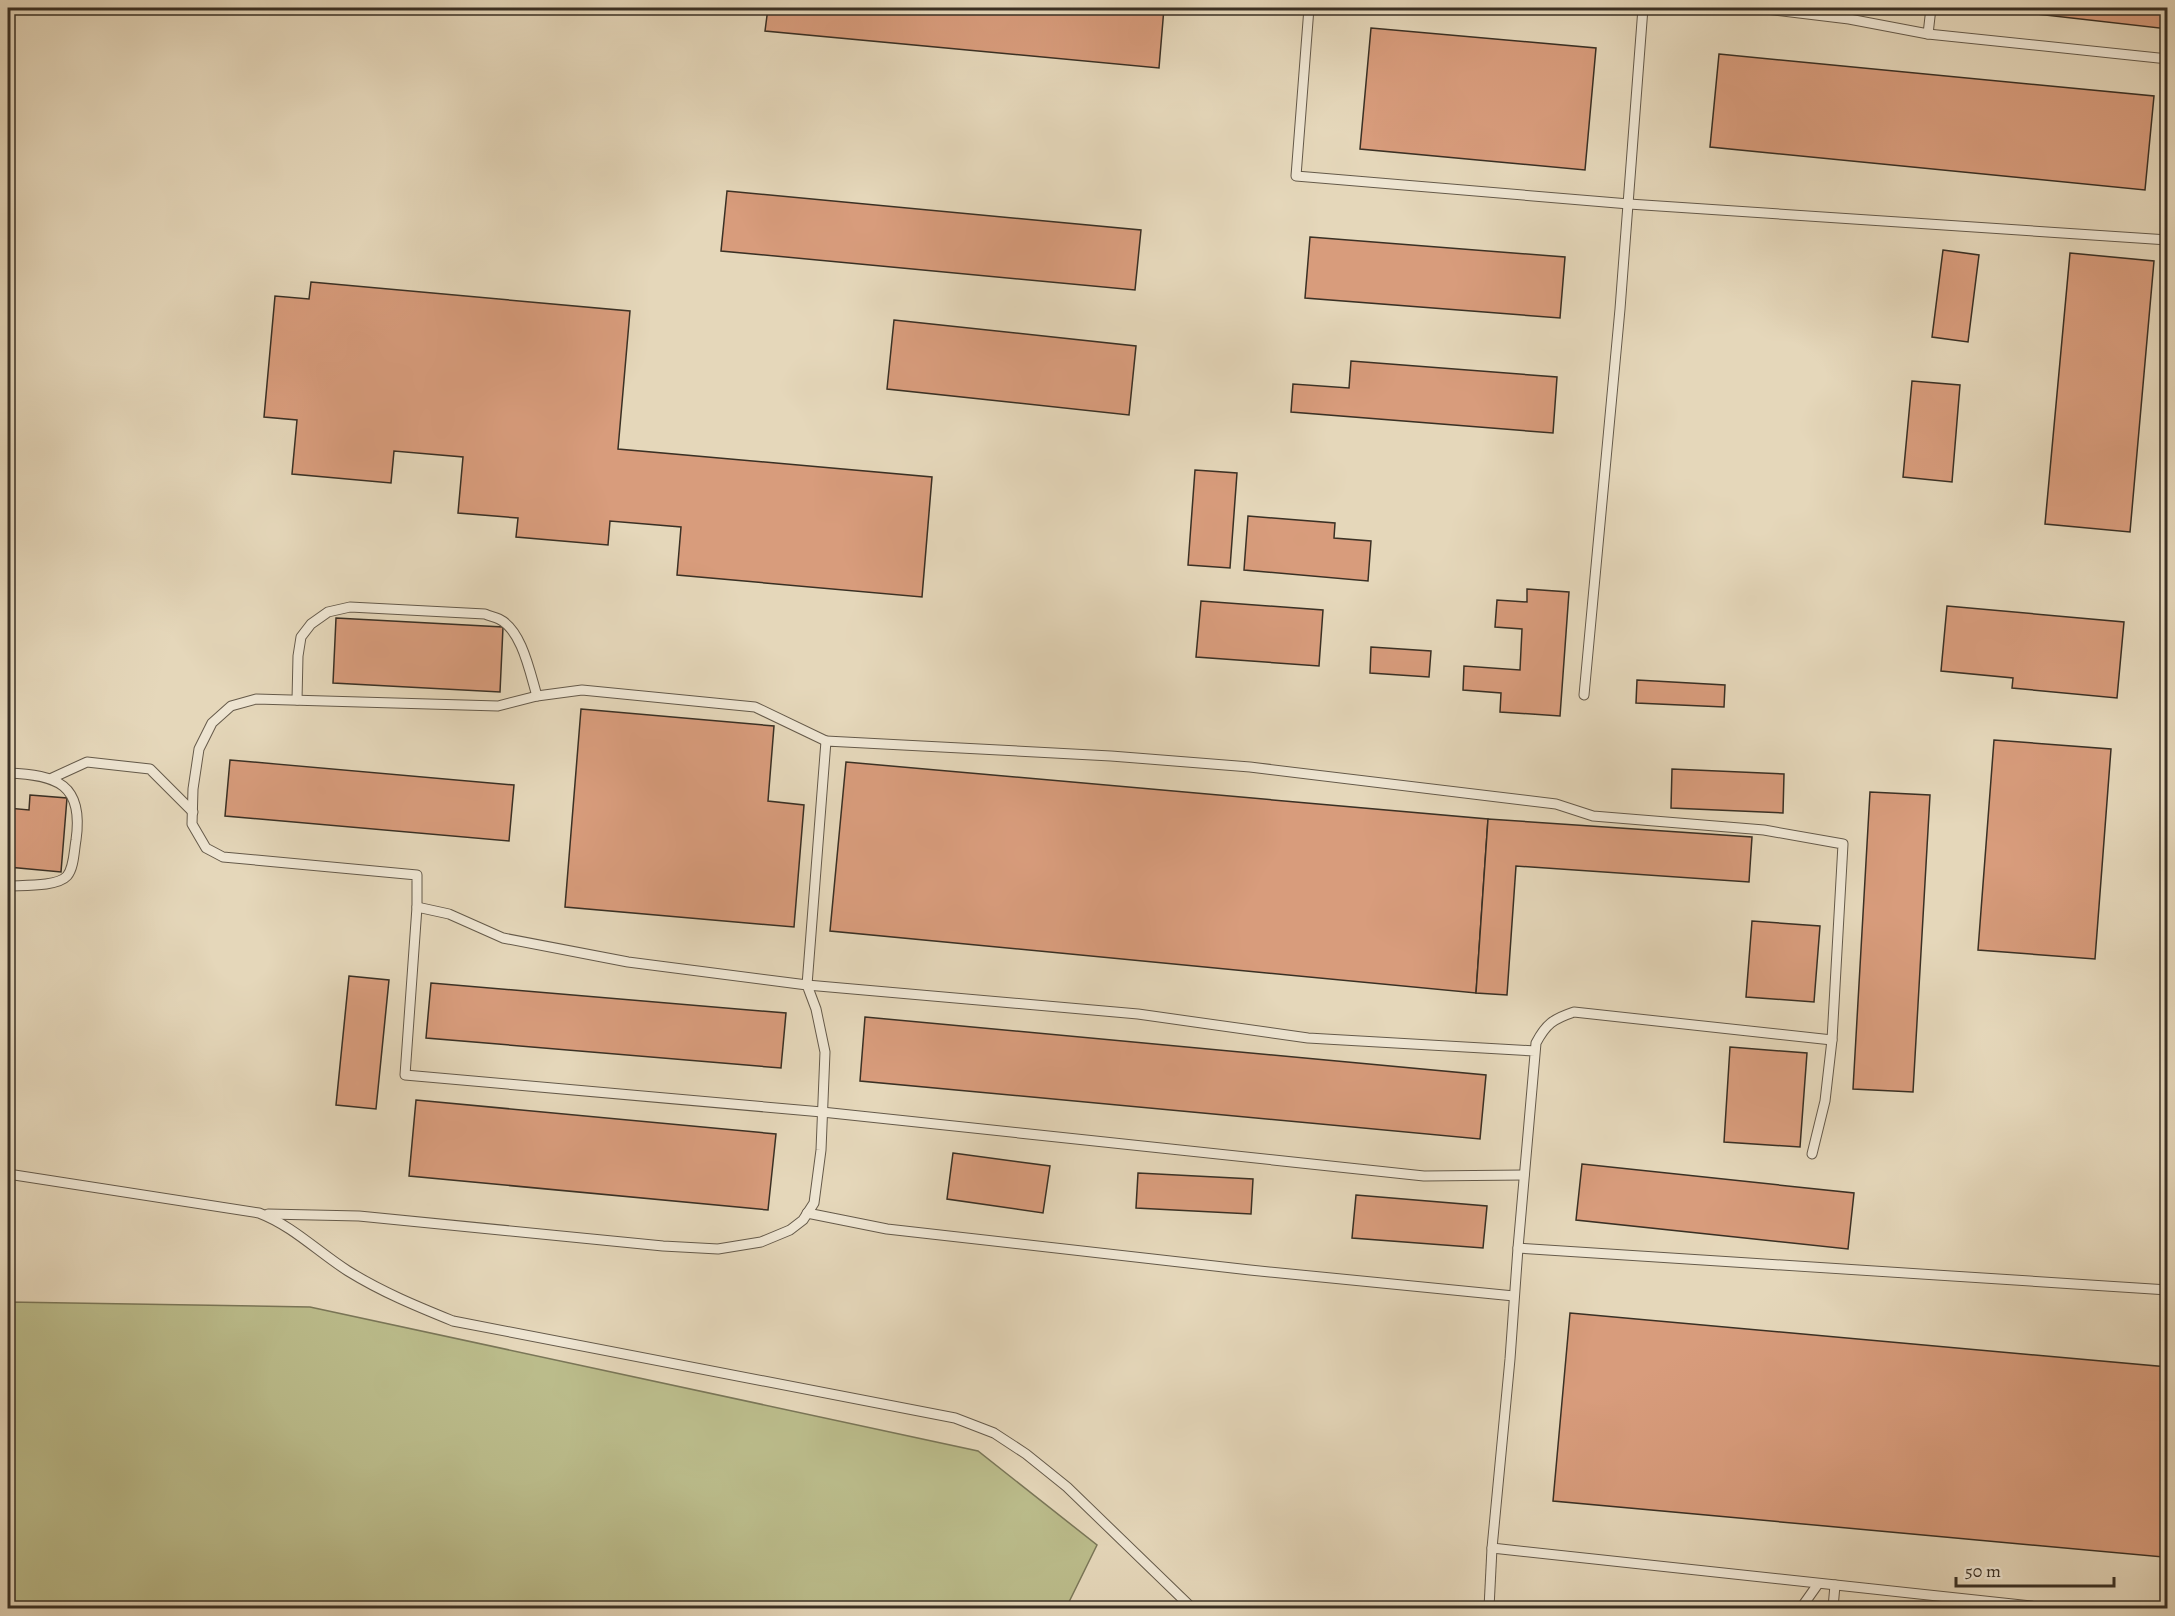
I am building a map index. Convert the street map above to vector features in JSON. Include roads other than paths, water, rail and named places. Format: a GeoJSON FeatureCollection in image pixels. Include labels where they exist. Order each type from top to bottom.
{"type":"FeatureCollection","features":[{"type":"Feature","properties":{"kind":"lane"},"geometry":{"type":"LineString","coordinates":[[1309,8],[1296,176],[1629,204],[2168,240]]}},
{"type":"Feature","properties":{"kind":"lane"},"geometry":{"type":"LineString","coordinates":[[1584,694],[1629,204],[1643,8]]}},
{"type":"Feature","properties":{"kind":"lane"},"geometry":{"type":"LineString","coordinates":[[1758,8],[1849,19],[1928,34],[2168,59]]}},
{"type":"Feature","properties":{"kind":"lane"},"geometry":{"type":"LineString","coordinates":[[1928,34],[1931,8]]}},
{"type":"Feature","properties":{"kind":"lane"},"geometry":{"type":"LineString","coordinates":[[297,700],[301,637],[311,624],[328,612],[350,607],[485,614],[499,619],[509,627],[518,641],[526,658],[537,696]]}},
{"type":"Feature","properties":{"kind":"lane"},"geometry":{"type":"LineString","coordinates":[[1524,1176],[1425,1176],[822,1112],[405,1075],[417,907],[417,875],[223,856],[206,848],[192,824],[193,789],[199,749],[212,723],[231,706],[256,699],[498,706],[537,696],[582,690],[755,707],[826,741],[1099,755],[1250,767],[1556,804],[1593,816],[1764,830],[1843,844],[1832,1040],[1825,1101],[1812,1154]]}},
{"type":"Feature","properties":{"kind":"lane"},"geometry":{"type":"LineString","coordinates":[[8,1174],[260,1214],[359,1216],[663,1246],[718,1249],[761,1242],[790,1230],[803,1220],[814,1203],[821,1150],[825,1052],[816,1009],[807,985],[826,741]]}},
{"type":"Feature","properties":{"kind":"lane"},"geometry":{"type":"LineString","coordinates":[[52,778],[87,762],[150,769],[193,812]]}},
{"type":"Feature","properties":{"kind":"lane"},"geometry":{"type":"LineString","coordinates":[[8,773],[52,778],[68,789],[75,803],[77,832],[72,866],[67,876],[56,883],[8,886]]}},
{"type":"Feature","properties":{"kind":"lane"},"geometry":{"type":"LineString","coordinates":[[417,907],[448,914],[503,939],[628,962],[807,985],[1138,1014],[1308,1038],[1535,1051]]}},
{"type":"Feature","properties":{"kind":"lane"},"geometry":{"type":"LineString","coordinates":[[1488,1608],[1535,1051],[1536,1043],[1544,1029],[1556,1018],[1574,1012],[1832,1040]]}},
{"type":"Feature","properties":{"kind":"lane"},"geometry":{"type":"LineString","coordinates":[[807,1213],[887,1228],[946,1235],[1250,1270],[1514,1296]]}},
{"type":"Feature","properties":{"kind":"lane"},"geometry":{"type":"LineString","coordinates":[[260,1214],[277,1220],[348,1271],[398,1300],[453,1321],[955,1418],[994,1433],[1026,1454],[1067,1487],[1192,1608]]}},
{"type":"Feature","properties":{"kind":"lane"},"geometry":{"type":"LineString","coordinates":[[1518,1248],[2168,1290]]}},
{"type":"Feature","properties":{"kind":"lane"},"geometry":{"type":"LineString","coordinates":[[1492,1548],[2049,1608]]}},
{"type":"Feature","properties":{"kind":"lane"},"geometry":{"type":"LineString","coordinates":[[1801,1608],[1818,1584]]}},
{"type":"Feature","properties":{"kind":"lane"},"geometry":{"type":"LineString","coordinates":[[1833,1608],[1835,1586]]}}]}
